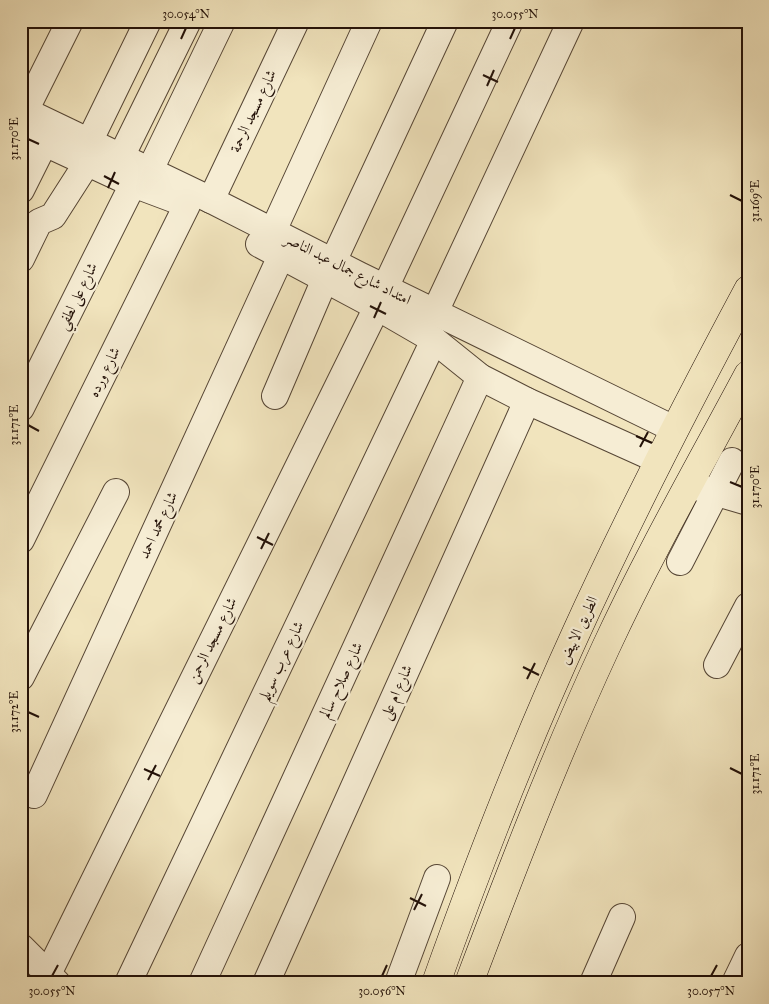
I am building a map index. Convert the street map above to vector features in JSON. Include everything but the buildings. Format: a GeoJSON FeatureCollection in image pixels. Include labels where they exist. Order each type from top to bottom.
{"type":"FeatureCollection","features":[{"type":"Feature","properties":{"kind":"main road","name":"الطريق الابيض"},"geometry":{"type":"LineString","coordinates":[[436,983],[506,795],[545,702],[658,460],[748,290]]}},
{"type":"Feature","properties":{"kind":"main road"},"geometry":{"type":"LineString","coordinates":[[469,983],[538,802],[606,646],[702,489],[730,461],[748,375]]}},
{"type":"Feature","properties":{"kind":"street"},"geometry":{"type":"LineString","coordinates":[[22,117],[70,21]]}},
{"type":"Feature","properties":{"kind":"street"},"geometry":{"type":"LineString","coordinates":[[21,258],[39,222],[53,216],[88,152],[148,21]]}},
{"type":"Feature","properties":{"kind":"street"},"geometry":{"type":"LineString","coordinates":[[121,157],[188,21]]}},
{"type":"Feature","properties":{"kind":"street","name":"شارع على لطفي"},"geometry":{"type":"LineString","coordinates":[[21,408],[222,21]]}},
{"type":"Feature","properties":{"kind":"street","name":"شارع مسجد الرحمة"},"geometry":{"type":"LineString","coordinates":[[199,202],[296,21]]}},
{"type":"Feature","properties":{"kind":"street","name":"شارع محمد احمد"},"geometry":{"type":"LineString","coordinates":[[34,795],[277,243],[369,21]]}},
{"type":"Feature","properties":{"kind":"street"},"geometry":{"type":"LineString","coordinates":[[275,396],[329,271],[445,21]]}},
{"type":"Feature","properties":{"kind":"street","name":"شارع مسجد الرحمن"},"geometry":{"type":"LineString","coordinates":[[52,978],[381,298],[510,21]]}},
{"type":"Feature","properties":{"kind":"street"},"geometry":{"type":"LineString","coordinates":[[435,312],[571,21]]}},
{"type":"Feature","properties":{"kind":"street","name":"امتداد شارع جمال عبد الناصر"},"geometry":{"type":"LineString","coordinates":[[22,117],[44,144],[121,157],[141,177]]}},
{"type":"Feature","properties":{"kind":"street","name":"امتداد شارع جمال عبد الناصر"},"geometry":{"type":"LineString","coordinates":[[22,117],[88,152],[199,202],[381,298],[480,377],[527,401],[658,460]]}},
{"type":"Feature","properties":{"kind":"street"},"geometry":{"type":"LineString","coordinates":[[21,190],[44,144]]}},
{"type":"Feature","properties":{"kind":"street","name":"شارع ورده"},"geometry":{"type":"LineString","coordinates":[[21,540],[199,202]]}},
{"type":"Feature","properties":{"kind":"street","name":"امتداد شارع جمال عبد الناصر"},"geometry":{"type":"LineString","coordinates":[[381,298],[435,312],[674,429]]}},
{"type":"Feature","properties":{"kind":"street","name":"شارع عرب سويلم"},"geometry":{"type":"LineString","coordinates":[[128,983],[434,340]]}},
{"type":"Feature","properties":{"kind":"street","name":"شارع صلاح سالم"},"geometry":{"type":"LineString","coordinates":[[202,983],[480,377]]}},
{"type":"Feature","properties":{"kind":"street","name":"شارع ام على"},"geometry":{"type":"LineString","coordinates":[[266,983],[527,401]]}},
{"type":"Feature","properties":{"kind":"street"},"geometry":{"type":"LineString","coordinates":[[680,562],[702,489],[748,502]]}},
{"type":"Feature","properties":{"kind":"street"},"geometry":{"type":"LineString","coordinates":[[21,677],[116,492]]}},
{"type":"Feature","properties":{"kind":"street"},"geometry":{"type":"LineString","coordinates":[[717,665],[748,606]]}},
{"type":"Feature","properties":{"kind":"street"},"geometry":{"type":"LineString","coordinates":[[398,983],[437,878]]}},
{"type":"Feature","properties":{"kind":"street"},"geometry":{"type":"LineString","coordinates":[[593,983],[622,918]]}},
{"type":"Feature","properties":{"kind":"street"},"geometry":{"type":"LineString","coordinates":[[22,949],[52,978]]}},
{"type":"Feature","properties":{"kind":"street"},"geometry":{"type":"LineString","coordinates":[[735,983],[748,956]]}}]}
